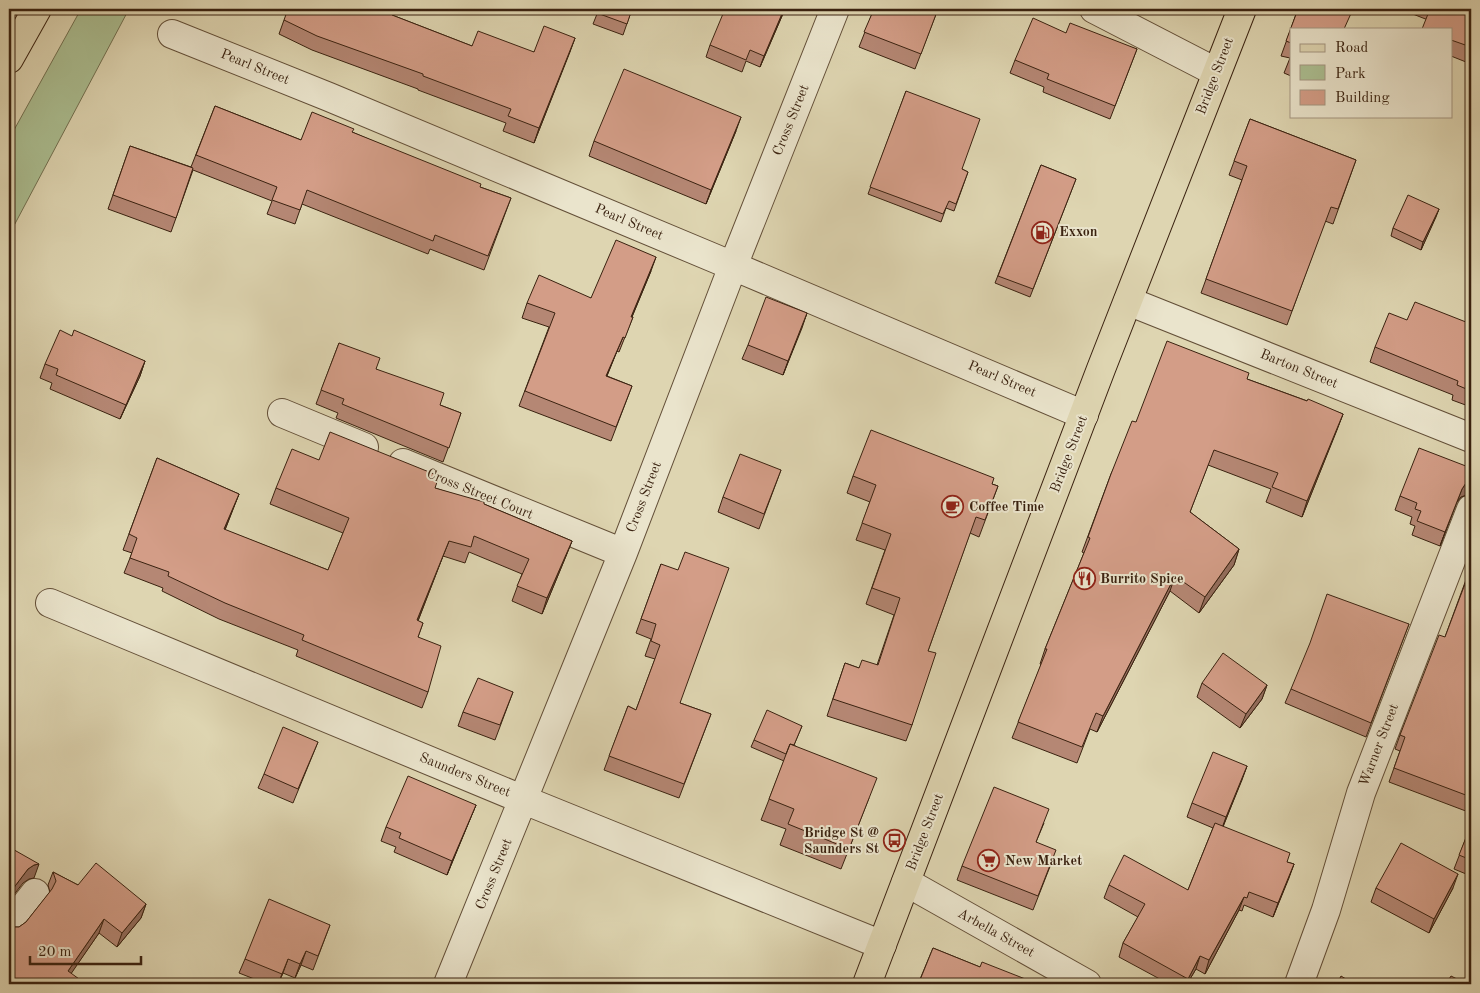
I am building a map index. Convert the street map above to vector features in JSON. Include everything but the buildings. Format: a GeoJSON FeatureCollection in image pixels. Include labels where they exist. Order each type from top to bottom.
{"type":"FeatureCollection","features":[{"type":"Feature","properties":{"kind":"main road"},"geometry":{"type":"LineString","coordinates":[[9,59],[37,9]]}},
{"type":"Feature","properties":{"kind":"main road","name":"Bridge Street"},"geometry":{"type":"LineString","coordinates":[[866,984],[1084,414],[1242,9]]}},
{"type":"Feature","properties":{"kind":"street","name":"Cross Street"},"geometry":{"type":"LineString","coordinates":[[448,984],[623,552],[733,266],[835,9]]}},
{"type":"Feature","properties":{"kind":"street"},"geometry":{"type":"LineString","coordinates":[[1094,9],[1216,72]]}},
{"type":"Feature","properties":{"kind":"street","name":"Pearl Street"},"geometry":{"type":"LineString","coordinates":[[172,34],[330,97],[1084,414]]}},
{"type":"Feature","properties":{"kind":"street","name":"Barton Street"},"geometry":{"type":"LineString","coordinates":[[1128,301],[1471,438]]}},
{"type":"Feature","properties":{"kind":"street","name":"Cross Street Court"},"geometry":{"type":"LineString","coordinates":[[282,414],[623,552]]}},
{"type":"Feature","properties":{"kind":"street","name":"Warner Street"},"geometry":{"type":"LineString","coordinates":[[1299,984],[1326,910],[1361,792],[1471,509]]}},
{"type":"Feature","properties":{"kind":"street","name":"Saunders Street"},"geometry":{"type":"LineString","coordinates":[[50,603],[524,800],[882,945]]}},
{"type":"Feature","properties":{"kind":"street","name":"Arbella Street"},"geometry":{"type":"LineString","coordinates":[[906,882],[1087,984]]}},
{"type":"Feature","properties":{"kind":"street"},"geometry":{"type":"LineString","coordinates":[[9,926],[34,893]]}},
{"type":"Feature","properties":{"kind":"green space"},"geometry":{"type":"Polygon","coordinates":[[[81,9],[129,9],[9,235],[9,139],[81,9]]]}},
{"type":"Feature","properties":{"kind":"place","name":"Exxon"},"geometry":{"type":"Point","coordinates":[1043,232]}},
{"type":"Feature","properties":{"kind":"place","name":"Coffee Time"},"geometry":{"type":"Point","coordinates":[953,507]}},
{"type":"Feature","properties":{"kind":"place","name":"Burrito Spice"},"geometry":{"type":"Point","coordinates":[1084,579]}},
{"type":"Feature","properties":{"kind":"place","name":"Bridge St @ Saunders St"},"geometry":{"type":"Point","coordinates":[895,841]}},
{"type":"Feature","properties":{"kind":"place","name":"New Market"},"geometry":{"type":"Point","coordinates":[989,861]}}]}
